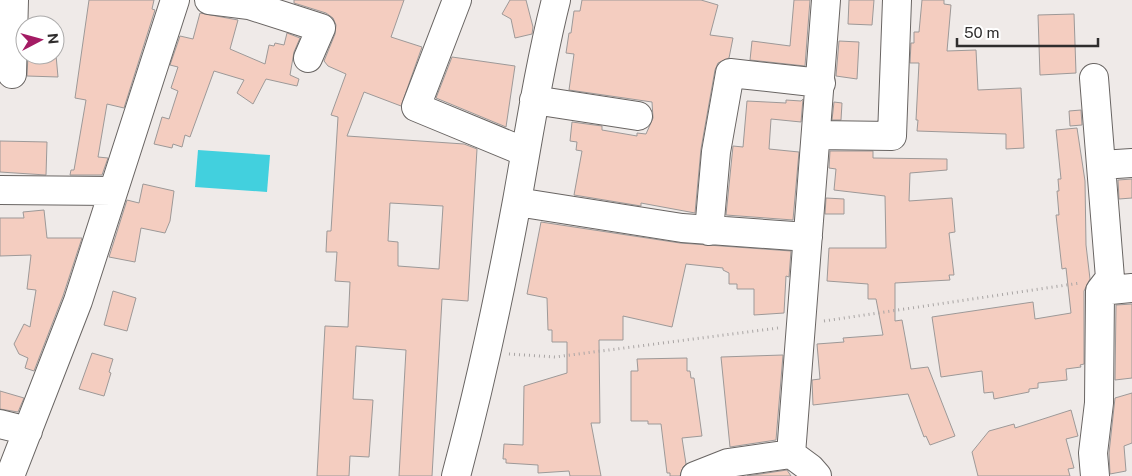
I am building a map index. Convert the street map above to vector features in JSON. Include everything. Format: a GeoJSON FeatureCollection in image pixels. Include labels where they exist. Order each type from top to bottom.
{"type":"FeatureCollection","features":[{"type":"Feature","properties":{"kind":"street"},"geometry":{"type":"LineString","coordinates":[[12,74],[14,0]]}},
{"type":"Feature","properties":{"kind":"street"},"geometry":{"type":"LineString","coordinates":[[10,476],[78,301],[174,0]]}},
{"type":"Feature","properties":{"kind":"street"},"geometry":{"type":"LineString","coordinates":[[209,0],[250,2],[321,28],[308,58]]}},
{"type":"Feature","properties":{"kind":"street"},"geometry":{"type":"LineString","coordinates":[[457,0],[416,107],[525,152]]}},
{"type":"Feature","properties":{"kind":"street"},"geometry":{"type":"LineString","coordinates":[[456,476],[489,337],[517,202],[543,51],[556,0]]}},
{"type":"Feature","properties":{"kind":"street"},"geometry":{"type":"LineString","coordinates":[[791,454],[826,0]]}},
{"type":"Feature","properties":{"kind":"street"},"geometry":{"type":"LineString","coordinates":[[817,135],[892,136],[897,0]]}},
{"type":"Feature","properties":{"kind":"street"},"geometry":{"type":"LineString","coordinates":[[709,231],[716,152],[730,73],[821,83]]}},
{"type":"Feature","properties":{"kind":"street"},"geometry":{"type":"LineString","coordinates":[[1094,78],[1110,278],[1100,291],[1099,403],[1094,453],[1095,476]]}},
{"type":"Feature","properties":{"kind":"street"},"geometry":{"type":"LineString","coordinates":[[534,100],[638,116]]}},
{"type":"Feature","properties":{"kind":"street"},"geometry":{"type":"LineString","coordinates":[[1101,165],[1132,163]]}},
{"type":"Feature","properties":{"kind":"street"},"geometry":{"type":"LineString","coordinates":[[0,190],[112,191]]}},
{"type":"Feature","properties":{"kind":"street"},"geometry":{"type":"LineString","coordinates":[[517,202],[709,231],[808,237]]}},
{"type":"Feature","properties":{"kind":"street"},"geometry":{"type":"LineString","coordinates":[[1100,291],[1132,288]]}},
{"type":"Feature","properties":{"kind":"street"},"geometry":{"type":"LineString","coordinates":[[0,424],[28,431]]}},
{"type":"Feature","properties":{"kind":"street"},"geometry":{"type":"LineString","coordinates":[[695,476],[728,463],[791,454],[810,468],[817,476]]}},
{"type":"Feature","properties":{"kind":"water"},"geometry":{"type":"Polygon","coordinates":[[[198,150],[270,155],[267,192],[195,187],[198,150]]]}},
{"type":"Feature","properties":{"kind":"building"},"geometry":{"type":"Polygon","coordinates":[[[89,0],[154,0],[152,9],[155,10],[124,108],[107,104],[98,157],[108,158],[102,175],[70,175],[71,170],[74,170],[86,100],[75,98],[89,0]]]}},
{"type":"Feature","properties":{"kind":"building"},"geometry":{"type":"Polygon","coordinates":[[[294,0],[404,0],[391,37],[422,47],[401,106],[364,92],[347,136],[464,144],[477,149],[468,301],[442,299],[432,476],[399,476],[406,350],[356,346],[353,399],[373,400],[369,457],[350,456],[349,476],[317,476],[325,326],[348,327],[350,282],[335,281],[337,252],[326,252],[327,231],[331,231],[338,117],[331,115],[346,74],[328,66],[324,61],[335,34],[336,25],[333,18],[326,13],[294,3],[294,0]],[[390,203],[388,241],[398,242],[398,266],[439,269],[443,206],[390,203]]]}},
{"type":"Feature","properties":{"kind":"building"},"geometry":{"type":"Polygon","coordinates":[[[510,0],[526,0],[533,27],[532,34],[515,38],[511,19],[502,14],[510,0]]]}},
{"type":"Feature","properties":{"kind":"building"},"geometry":{"type":"Polygon","coordinates":[[[582,0],[701,0],[718,5],[710,35],[733,38],[729,58],[718,63],[715,70],[701,149],[695,213],[641,203],[641,206],[574,195],[582,151],[576,150],[577,142],[570,141],[572,122],[602,126],[602,130],[637,136],[637,133],[646,134],[653,118],[652,102],[569,90],[574,54],[566,53],[574,11],[580,11],[582,0]]]}},
{"type":"Feature","properties":{"kind":"building"},"geometry":{"type":"Polygon","coordinates":[[[794,0],[810,0],[805,66],[750,60],[752,41],[790,46],[794,0]]]}},
{"type":"Feature","properties":{"kind":"building"},"geometry":{"type":"Polygon","coordinates":[[[849,0],[874,0],[872,25],[848,24],[849,0]]]}},
{"type":"Feature","properties":{"kind":"building"},"geometry":{"type":"Polygon","coordinates":[[[922,0],[944,0],[944,4],[951,5],[947,51],[976,50],[978,90],[1021,88],[1024,148],[1006,149],[1006,134],[917,131],[919,63],[910,63],[911,43],[914,43],[914,32],[919,32],[922,0]]]}},
{"type":"Feature","properties":{"kind":"building"},"geometry":{"type":"Polygon","coordinates":[[[200,13],[238,20],[230,49],[265,64],[269,45],[274,46],[275,43],[284,45],[287,33],[300,38],[294,52],[290,75],[299,79],[297,86],[266,79],[253,104],[237,93],[244,80],[214,71],[190,137],[185,135],[182,147],[173,144],[172,148],[154,144],[162,117],[169,119],[178,91],[171,88],[178,67],[170,65],[180,36],[193,39],[200,13]]]}},
{"type":"Feature","properties":{"kind":"building"},"geometry":{"type":"Polygon","coordinates":[[[1074,14],[1076,73],[1040,75],[1038,15],[1074,14]]]}},
{"type":"Feature","properties":{"kind":"building"},"geometry":{"type":"Polygon","coordinates":[[[839,41],[859,42],[857,79],[836,76],[839,41]]]}},
{"type":"Feature","properties":{"kind":"building"},"geometry":{"type":"Polygon","coordinates":[[[452,57],[515,66],[506,127],[436,98],[452,57]]]}},
{"type":"Feature","properties":{"kind":"building"},"geometry":{"type":"Polygon","coordinates":[[[28,65],[57,65],[58,77],[27,76],[28,65]]]}},
{"type":"Feature","properties":{"kind":"building"},"geometry":{"type":"Polygon","coordinates":[[[803,99],[801,122],[771,119],[769,149],[799,152],[793,220],[726,215],[733,146],[743,147],[747,101],[786,103],[786,100],[801,101],[803,99]]]}},
{"type":"Feature","properties":{"kind":"building"},"geometry":{"type":"Polygon","coordinates":[[[834,102],[842,103],[841,120],[832,120],[834,102]]]}},
{"type":"Feature","properties":{"kind":"building"},"geometry":{"type":"Polygon","coordinates":[[[1081,110],[1082,125],[1070,126],[1069,111],[1081,110]]]}},
{"type":"Feature","properties":{"kind":"building"},"geometry":{"type":"Polygon","coordinates":[[[1077,128],[1085,181],[1086,245],[1090,279],[1084,291],[1084,364],[1080,365],[1081,367],[1066,369],[1067,380],[1038,383],[1038,388],[1029,389],[1029,392],[994,399],[993,392],[984,393],[982,371],[941,377],[932,317],[1033,302],[1035,319],[1071,313],[1066,268],[1062,269],[1056,215],[1059,215],[1058,179],[1061,179],[1056,130],[1077,128]]]}},
{"type":"Feature","properties":{"kind":"building"},"geometry":{"type":"Polygon","coordinates":[[[0,141],[47,142],[46,175],[0,172],[0,141]]]}},
{"type":"Feature","properties":{"kind":"building"},"geometry":{"type":"Polygon","coordinates":[[[830,151],[873,151],[873,158],[947,159],[947,170],[910,173],[909,201],[952,198],[955,232],[949,233],[954,275],[949,275],[950,280],[895,283],[895,321],[902,320],[911,369],[928,367],[955,436],[930,445],[926,436],[924,437],[908,394],[813,405],[812,380],[820,379],[817,344],[844,342],[843,338],[883,335],[876,299],[868,299],[868,284],[827,281],[829,248],[886,248],[885,196],[834,190],[836,169],[829,168],[830,151]]]}},
{"type":"Feature","properties":{"kind":"building"},"geometry":{"type":"Polygon","coordinates":[[[1132,179],[1132,198],[1119,199],[1118,180],[1132,179]]]}},
{"type":"Feature","properties":{"kind":"building"},"geometry":{"type":"Polygon","coordinates":[[[143,184],[174,191],[170,221],[165,233],[141,228],[135,262],[109,257],[127,200],[139,203],[143,184]]]}},
{"type":"Feature","properties":{"kind":"building"},"geometry":{"type":"Polygon","coordinates":[[[826,198],[844,199],[844,214],[825,214],[826,198]]]}},
{"type":"Feature","properties":{"kind":"building"},"geometry":{"type":"Polygon","coordinates":[[[44,210],[47,238],[82,238],[63,296],[34,371],[25,368],[28,358],[19,354],[14,344],[24,324],[30,327],[36,290],[27,289],[31,255],[0,256],[0,218],[24,218],[23,212],[44,210]]]}},
{"type":"Feature","properties":{"kind":"building"},"geometry":{"type":"Polygon","coordinates":[[[541,222],[680,243],[791,251],[789,277],[786,276],[784,313],[754,315],[754,289],[737,289],[737,284],[729,284],[729,273],[723,270],[723,268],[686,264],[672,327],[623,316],[623,340],[599,340],[600,423],[591,423],[601,476],[570,476],[569,471],[538,473],[538,465],[506,463],[506,459],[503,459],[504,444],[523,445],[524,386],[567,373],[567,342],[552,342],[552,330],[548,330],[547,298],[527,294],[541,222]]]}},
{"type":"Feature","properties":{"kind":"building"},"geometry":{"type":"Polygon","coordinates":[[[113,291],[136,298],[127,331],[104,325],[113,291]]]}},
{"type":"Feature","properties":{"kind":"building"},"geometry":{"type":"Polygon","coordinates":[[[1132,304],[1132,378],[1115,380],[1116,305],[1132,304]]]}},
{"type":"Feature","properties":{"kind":"building"},"geometry":{"type":"Polygon","coordinates":[[[92,353],[113,359],[104,396],[79,389],[92,353]]]}},
{"type":"Feature","properties":{"kind":"building"},"geometry":{"type":"Polygon","coordinates":[[[783,355],[776,440],[730,447],[721,357],[783,355]]]}},
{"type":"Feature","properties":{"kind":"building"},"geometry":{"type":"Polygon","coordinates":[[[687,358],[687,371],[690,371],[691,378],[694,378],[702,436],[682,438],[686,464],[680,476],[670,476],[670,473],[667,473],[661,424],[648,424],[648,421],[631,421],[631,371],[638,371],[637,359],[687,358]]]}},
{"type":"Feature","properties":{"kind":"building"},"geometry":{"type":"Polygon","coordinates":[[[0,391],[24,398],[18,412],[0,409],[0,391]]]}},
{"type":"Feature","properties":{"kind":"building"},"geometry":{"type":"Polygon","coordinates":[[[1132,393],[1132,443],[1124,446],[1126,471],[1110,474],[1109,453],[1115,398],[1132,393]]]}},
{"type":"Feature","properties":{"kind":"building"},"geometry":{"type":"Polygon","coordinates":[[[1071,410],[1078,436],[1066,439],[1074,468],[1068,469],[1070,476],[978,476],[972,452],[989,431],[1014,424],[1015,428],[1071,410]]]}},
{"type":"Feature","properties":{"kind":"building"},"geometry":{"type":"Polygon","coordinates":[[[787,470],[791,476],[747,476],[787,470]]]}}]}
